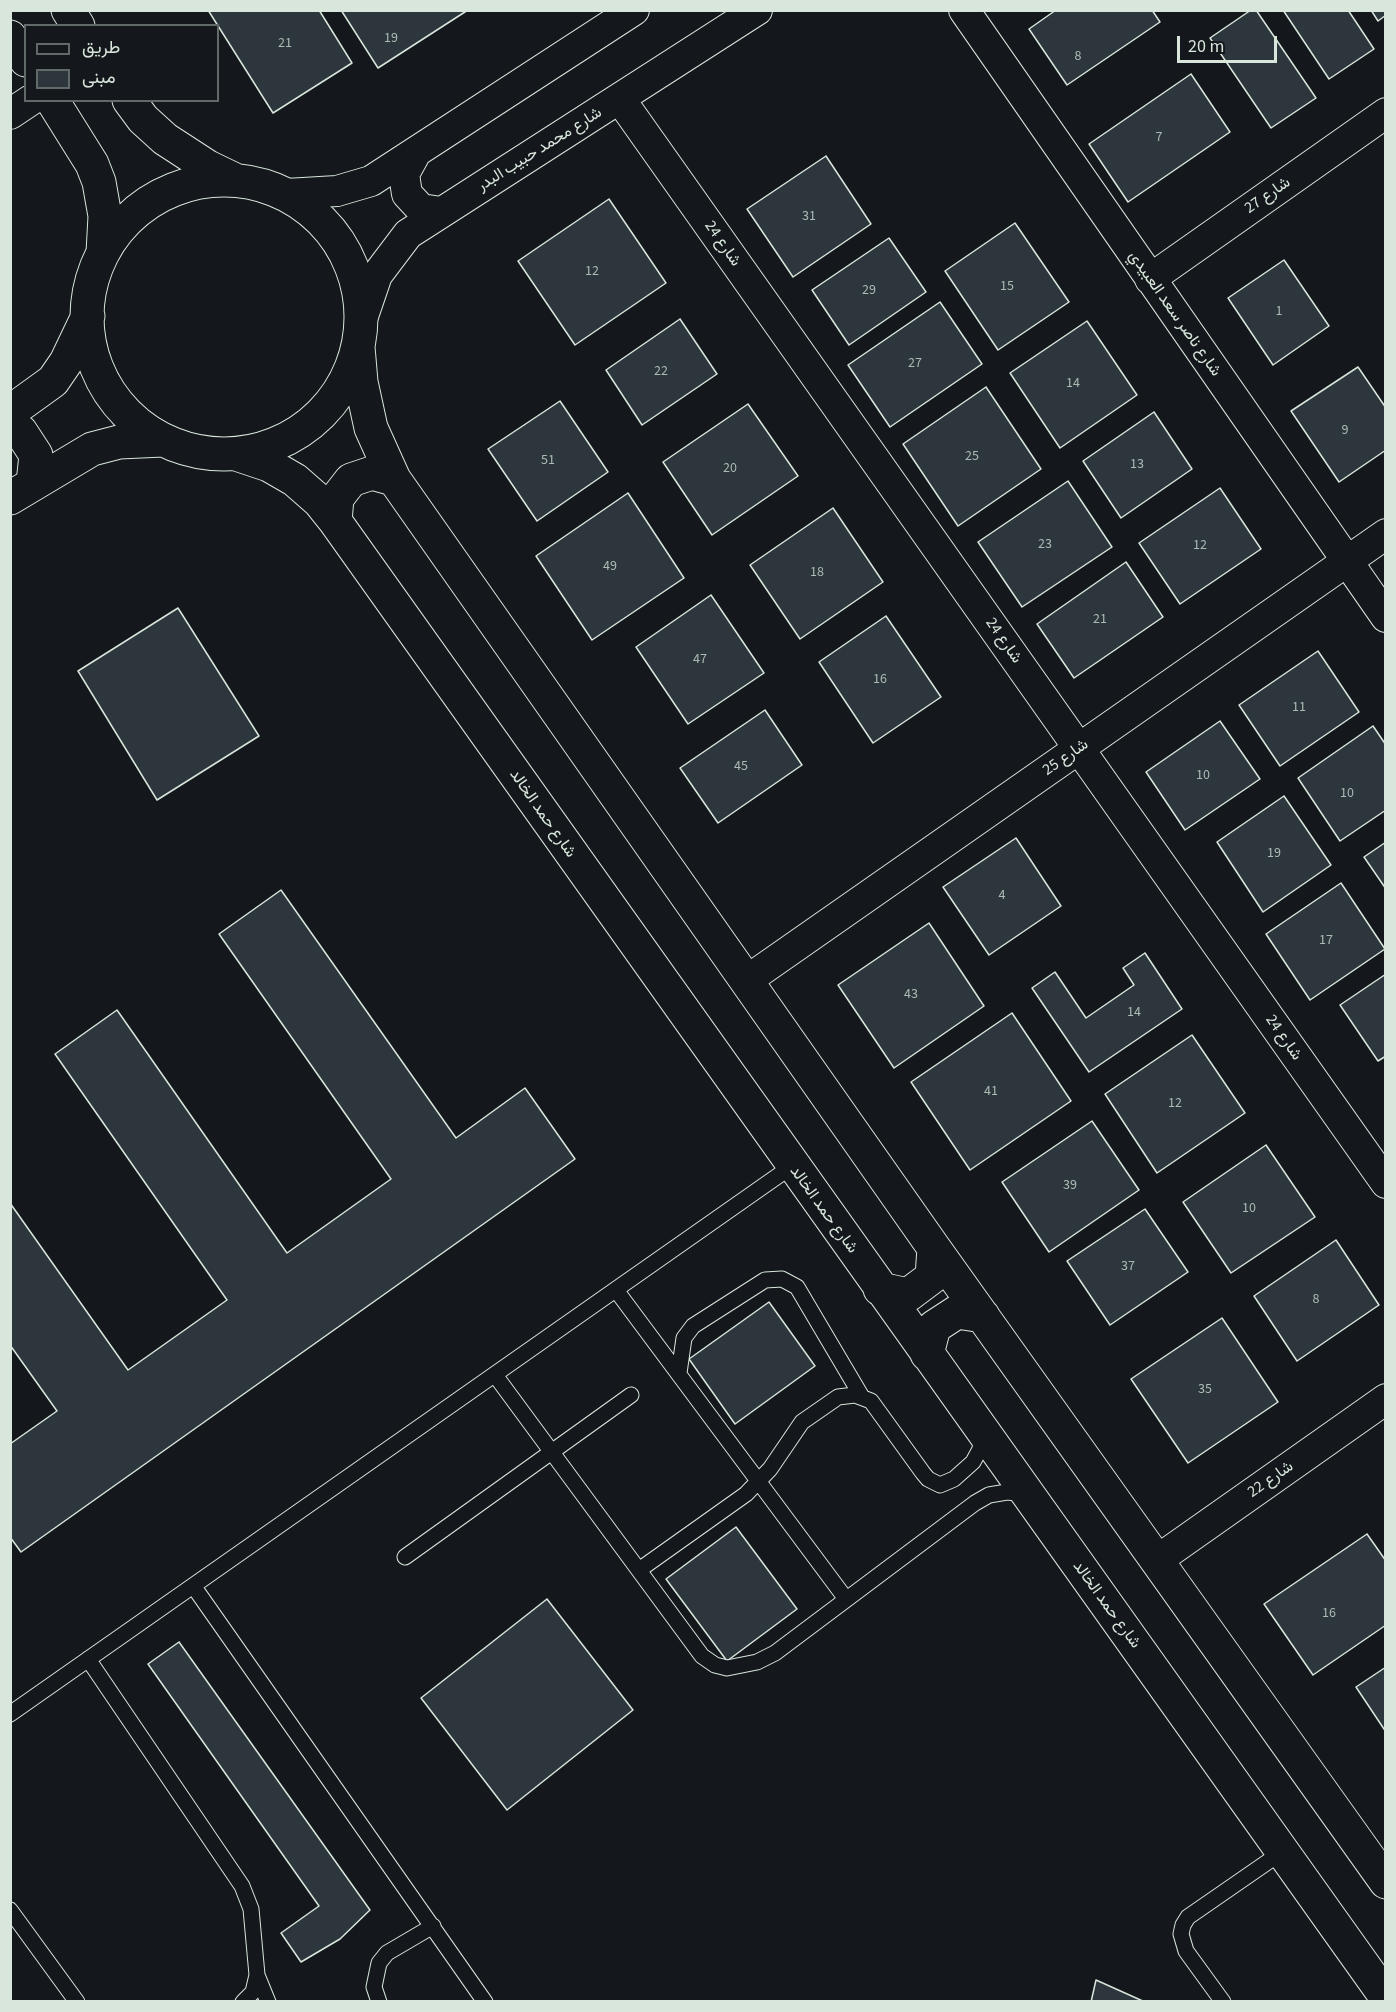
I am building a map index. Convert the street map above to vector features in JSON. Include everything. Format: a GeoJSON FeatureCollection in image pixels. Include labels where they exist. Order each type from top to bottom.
{"type":"FeatureCollection","features":[{"type":"Feature","properties":{"kind":"street"},"geometry":{"type":"LineString","coordinates":[[68,10],[77,24]]}},
{"type":"Feature","properties":{"kind":"street"},"geometry":{"type":"LineString","coordinates":[[286,194],[338,191],[371,181],[414,156],[634,10]]}},
{"type":"Feature","properties":{"kind":"street","name":"شارع محمد حبيب البدر"},"geometry":{"type":"LineString","coordinates":[[359,335],[377,276],[399,244],[424,222],[757,10]]}},
{"type":"Feature","properties":{"kind":"street","name":"شارع ناصر سعد العبيدي"},"geometry":{"type":"LineString","coordinates":[[964,10],[1386,617]]}},
{"type":"Feature","properties":{"kind":"street"},"geometry":{"type":"LineString","coordinates":[[10,37],[24,57]]}},
{"type":"Feature","properties":{"kind":"street","name":"شارع 24"},"geometry":{"type":"LineString","coordinates":[[620,99],[1386,1183]]}},
{"type":"Feature","properties":{"kind":"street"},"geometry":{"type":"LineString","coordinates":[[10,114],[28,102]]}},
{"type":"Feature","properties":{"kind":"street"},"geometry":{"type":"LineString","coordinates":[[53,102],[92,164],[99,182],[105,216],[103,253],[89,294],[88,316],[92,350],[108,389],[123,409],[142,427],[163,440],[203,453],[236,454],[265,448],[292,436],[316,418],[337,395],[349,372],[359,335]]}},
{"type":"Feature","properties":{"kind":"street"},"geometry":{"type":"LineString","coordinates":[[130,102],[143,119],[165,140],[208,167],[233,179],[269,187],[286,194],[315,214],[342,247],[353,271],[360,296],[361,382],[370,428],[394,479],[934,1248],[1386,1882]]}},
{"type":"Feature","properties":{"kind":"street","name":"شارع 27"},"geometry":{"type":"LineString","coordinates":[[1150,279],[1386,113]]}},
{"type":"Feature","properties":{"kind":"street"},"geometry":{"type":"LineString","coordinates":[[414,156],[404,174],[407,194],[421,209],[441,212]]}},
{"type":"Feature","properties":{"kind":"street"},"geometry":{"type":"LineString","coordinates":[[103,253],[130,217],[167,192],[189,184],[233,179]]}},
{"type":"Feature","properties":{"kind":"street"},"geometry":{"type":"LineString","coordinates":[[10,412],[52,381],[70,355],[88,316]]}},
{"type":"Feature","properties":{"kind":"street"},"geometry":{"type":"LineString","coordinates":[[10,428],[21,432],[36,455],[22,490]]}},
{"type":"Feature","properties":{"kind":"street"},"geometry":{"type":"LineString","coordinates":[[22,490],[73,458],[105,444],[163,440]]}},
{"type":"Feature","properties":{"kind":"street","name":"شارع حمد الخالد"},"geometry":{"type":"LineString","coordinates":[[236,454],[269,465],[295,480],[319,501],[334,521],[982,1433],[1386,1996]]}},
{"type":"Feature","properties":{"kind":"street"},"geometry":{"type":"LineString","coordinates":[[334,521],[337,498],[351,480],[372,472],[394,479]]}},
{"type":"Feature","properties":{"kind":"street","name":"شارع 25"},"geometry":{"type":"LineString","coordinates":[[746,981],[1386,534]]}},
{"type":"Feature","properties":{"kind":"street"},"geometry":{"type":"LineString","coordinates":[[880,1289],[908,1295],[932,1277],[934,1248]]}},
{"type":"Feature","properties":{"kind":"street"},"geometry":{"type":"LineString","coordinates":[[927,1354],[934,1327],[957,1312],[983,1316]]}},
{"type":"Feature","properties":{"kind":"street","name":"شارع 22"},"geometry":{"type":"LineString","coordinates":[[1156,1561],[1386,1399]]}},
{"type":"Feature","properties":{"kind":"lane"},"geometry":{"type":"LineString","coordinates":[[10,1714],[792,1166]]}},
{"type":"Feature","properties":{"kind":"lane"},"geometry":{"type":"LineString","coordinates":[[679,1374],[684,1338],[693,1326],[765,1280],[782,1279],[797,1287],[862,1397],[875,1405],[923,1473],[934,1483],[948,1483],[973,1461],[980,1449],[982,1433]]}},
{"type":"Feature","properties":{"kind":"lane"},"geometry":{"type":"LineString","coordinates":[[616,1290],[846,1599]]}},
{"type":"Feature","properties":{"kind":"lane"},"geometry":{"type":"LineString","coordinates":[[495,1375],[702,1656],[715,1665],[727,1668],[757,1662],[775,1653],[975,1503],[989,1495],[1007,1492],[1026,1494]]}},
{"type":"Feature","properties":{"kind":"lane"},"geometry":{"type":"LineString","coordinates":[[405,1557],[549,1451],[631,1395]]}},
{"type":"Feature","properties":{"kind":"lane"},"geometry":{"type":"LineString","coordinates":[[639,1570],[746,1494],[759,1481],[802,1422],[838,1397],[862,1397]]}},
{"type":"Feature","properties":{"kind":"lane"},"geometry":{"type":"LineString","coordinates":[[194,1587],[485,2001]]}},
{"type":"Feature","properties":{"kind":"lane"},"geometry":{"type":"LineString","coordinates":[[88,1659],[242,1886],[251,1910],[257,1975],[268,2001]]}},
{"type":"Feature","properties":{"kind":"lane"},"geometry":{"type":"LineString","coordinates":[[10,1701],[37,1695]]}},
{"type":"Feature","properties":{"kind":"lane"},"geometry":{"type":"LineString","coordinates":[[1223,2001],[1186,1951],[1181,1934],[1183,1925],[1188,1917],[1282,1852]]}},
{"type":"Feature","properties":{"kind":"lane"},"geometry":{"type":"LineString","coordinates":[[10,1910],[75,2001]]}},
{"type":"Feature","properties":{"kind":"lane"},"geometry":{"type":"LineString","coordinates":[[378,2001],[374,1987],[379,1963],[387,1953],[432,1926]]}},
{"type":"Feature","properties":{"kind":"lane"},"geometry":{"type":"LineString","coordinates":[[243,2001],[253,1992],[257,1975]]}},
{"type":"Feature","properties":{"kind":"building"},"geometry":{"type":"Polygon","coordinates":[[[208,10],[319,10],[352,63],[273,113],[219,24],[208,10]]]}},
{"type":"Feature","properties":{"kind":"building"},"geometry":{"type":"Polygon","coordinates":[[[341,10],[468,10],[378,68],[341,10]]]}},
{"type":"Feature","properties":{"kind":"building"},"geometry":{"type":"Polygon","coordinates":[[[1056,10],[1152,10],[1160,22],[1067,85],[1029,29],[1056,10]]]}},
{"type":"Feature","properties":{"kind":"building"},"geometry":{"type":"Polygon","coordinates":[[[1251,10],[1256,10],[1316,98],[1271,128],[1210,38],[1251,10]]]}},
{"type":"Feature","properties":{"kind":"building"},"geometry":{"type":"Polygon","coordinates":[[[1283,10],[1348,10],[1374,49],[1329,79],[1283,10]]]}},
{"type":"Feature","properties":{"kind":"building"},"geometry":{"type":"Polygon","coordinates":[[[1371,10],[1386,10],[1386,15],[1378,21],[1371,10]]]}},
{"type":"Feature","properties":{"kind":"building"},"geometry":{"type":"Polygon","coordinates":[[[1191,74],[1230,132],[1128,202],[1089,144],[1191,74]]]}},
{"type":"Feature","properties":{"kind":"building"},"geometry":{"type":"Polygon","coordinates":[[[826,156],[871,224],[793,277],[747,209],[826,156]]]}},
{"type":"Feature","properties":{"kind":"building"},"geometry":{"type":"Polygon","coordinates":[[[609,199],[666,283],[575,345],[518,261],[609,199]]]}},
{"type":"Feature","properties":{"kind":"building"},"geometry":{"type":"Polygon","coordinates":[[[1015,223],[1069,302],[998,350],[945,271],[1015,223]]]}},
{"type":"Feature","properties":{"kind":"building"},"geometry":{"type":"Polygon","coordinates":[[[889,238],[926,292],[849,345],[812,290],[889,238]]]}},
{"type":"Feature","properties":{"kind":"building"},"geometry":{"type":"Polygon","coordinates":[[[1284,260],[1329,326],[1273,365],[1228,298],[1284,260]]]}},
{"type":"Feature","properties":{"kind":"building"},"geometry":{"type":"Polygon","coordinates":[[[940,302],[982,364],[890,427],[848,365],[940,302]]]}},
{"type":"Feature","properties":{"kind":"building"},"geometry":{"type":"Polygon","coordinates":[[[680,319],[717,374],[642,425],[606,370],[680,319]]]}},
{"type":"Feature","properties":{"kind":"building"},"geometry":{"type":"Polygon","coordinates":[[[1087,321],[1137,395],[1060,448],[1010,373],[1087,321]]]}},
{"type":"Feature","properties":{"kind":"building"},"geometry":{"type":"Polygon","coordinates":[[[1358,367],[1386,408],[1386,450],[1339,482],[1291,411],[1358,367]]]}},
{"type":"Feature","properties":{"kind":"building"},"geometry":{"type":"Polygon","coordinates":[[[986,387],[1041,469],[958,526],[903,444],[986,387]]]}},
{"type":"Feature","properties":{"kind":"building"},"geometry":{"type":"Polygon","coordinates":[[[560,401],[608,472],[537,521],[488,449],[560,401]]]}},
{"type":"Feature","properties":{"kind":"building"},"geometry":{"type":"Polygon","coordinates":[[[748,404],[798,476],[712,535],[663,462],[748,404]]]}},
{"type":"Feature","properties":{"kind":"building"},"geometry":{"type":"Polygon","coordinates":[[[1154,412],[1192,469],[1121,518],[1083,461],[1154,412]]]}},
{"type":"Feature","properties":{"kind":"building"},"geometry":{"type":"Polygon","coordinates":[[[1068,481],[1112,547],[1022,607],[978,542],[1068,481]]]}},
{"type":"Feature","properties":{"kind":"building"},"geometry":{"type":"Polygon","coordinates":[[[1220,488],[1261,549],[1180,604],[1139,543],[1220,488]]]}},
{"type":"Feature","properties":{"kind":"building"},"geometry":{"type":"Polygon","coordinates":[[[628,493],[684,578],[592,640],[536,556],[628,493]]]}},
{"type":"Feature","properties":{"kind":"building"},"geometry":{"type":"Polygon","coordinates":[[[833,508],[883,582],[800,639],[750,565],[833,508]]]}},
{"type":"Feature","properties":{"kind":"building"},"geometry":{"type":"Polygon","coordinates":[[[1126,562],[1163,617],[1074,678],[1037,624],[1126,562]]]}},
{"type":"Feature","properties":{"kind":"building"},"geometry":{"type":"Polygon","coordinates":[[[711,595],[764,673],[688,724],[636,647],[711,595]]]}},
{"type":"Feature","properties":{"kind":"building"},"geometry":{"type":"Polygon","coordinates":[[[178,608],[259,736],[157,800],[78,671],[178,608]]]}},
{"type":"Feature","properties":{"kind":"building"},"geometry":{"type":"Polygon","coordinates":[[[886,616],[941,697],[873,743],[819,662],[886,616]]]}},
{"type":"Feature","properties":{"kind":"building"},"geometry":{"type":"Polygon","coordinates":[[[1318,651],[1359,712],[1280,766],[1239,705],[1318,651]]]}},
{"type":"Feature","properties":{"kind":"building"},"geometry":{"type":"Polygon","coordinates":[[[765,710],[802,765],[718,823],[680,768],[765,710]]]}},
{"type":"Feature","properties":{"kind":"building"},"geometry":{"type":"Polygon","coordinates":[[[1220,721],[1260,779],[1185,830],[1146,772],[1220,721]]]}},
{"type":"Feature","properties":{"kind":"building"},"geometry":{"type":"Polygon","coordinates":[[[1373,726],[1386,745],[1386,810],[1340,841],[1298,778],[1373,726]]]}},
{"type":"Feature","properties":{"kind":"building"},"geometry":{"type":"Polygon","coordinates":[[[1284,796],[1331,865],[1263,912],[1217,842],[1284,796]]]}},
{"type":"Feature","properties":{"kind":"building"},"geometry":{"type":"Polygon","coordinates":[[[1016,838],[1061,906],[989,955],[943,887],[1016,838]]]}},
{"type":"Feature","properties":{"kind":"building"},"geometry":{"type":"Polygon","coordinates":[[[1386,842],[1386,889],[1364,857],[1386,842]]]}},
{"type":"Feature","properties":{"kind":"building"},"geometry":{"type":"Polygon","coordinates":[[[1341,883],[1385,949],[1310,1000],[1266,934],[1341,883]]]}},
{"type":"Feature","properties":{"kind":"building"},"geometry":{"type":"Polygon","coordinates":[[[281,890],[456,1138],[525,1088],[575,1159],[21,1552],[10,1537],[10,1444],[57,1411],[10,1345],[10,1203],[128,1370],[227,1300],[55,1054],[117,1010],[287,1253],[391,1179],[219,934],[281,890]]]}},
{"type":"Feature","properties":{"kind":"building"},"geometry":{"type":"Polygon","coordinates":[[[929,923],[984,1006],[894,1068],[838,985],[929,923]]]}},
{"type":"Feature","properties":{"kind":"building"},"geometry":{"type":"Polygon","coordinates":[[[1145,953],[1182,1009],[1089,1072],[1032,988],[1055,972],[1086,1018],[1134,985],[1123,968],[1145,953]]]}},
{"type":"Feature","properties":{"kind":"building"},"geometry":{"type":"Polygon","coordinates":[[[1386,974],[1386,1056],[1378,1061],[1340,1005],[1386,974]]]}},
{"type":"Feature","properties":{"kind":"building"},"geometry":{"type":"Polygon","coordinates":[[[1012,1013],[1071,1101],[970,1170],[911,1082],[1012,1013]]]}},
{"type":"Feature","properties":{"kind":"building"},"geometry":{"type":"Polygon","coordinates":[[[1192,1035],[1245,1113],[1157,1173],[1105,1094],[1192,1035]]]}},
{"type":"Feature","properties":{"kind":"building"},"geometry":{"type":"Polygon","coordinates":[[[1092,1121],[1139,1190],[1049,1252],[1002,1182],[1092,1121]]]}},
{"type":"Feature","properties":{"kind":"building"},"geometry":{"type":"Polygon","coordinates":[[[1266,1145],[1315,1217],[1231,1273],[1183,1202],[1266,1145]]]}},
{"type":"Feature","properties":{"kind":"building"},"geometry":{"type":"Polygon","coordinates":[[[1145,1209],[1188,1272],[1110,1325],[1067,1261],[1145,1209]]]}},
{"type":"Feature","properties":{"kind":"building"},"geometry":{"type":"Polygon","coordinates":[[[1336,1240],[1379,1305],[1297,1361],[1254,1296],[1336,1240]]]}},
{"type":"Feature","properties":{"kind":"building"},"geometry":{"type":"Polygon","coordinates":[[[769,1302],[815,1366],[735,1424],[689,1359],[769,1302]]]}},
{"type":"Feature","properties":{"kind":"building"},"geometry":{"type":"Polygon","coordinates":[[[1222,1318],[1278,1402],[1188,1463],[1131,1379],[1222,1318]]]}},
{"type":"Feature","properties":{"kind":"building"},"geometry":{"type":"Polygon","coordinates":[[[736,1527],[797,1609],[727,1661],[666,1579],[736,1527]]]}},
{"type":"Feature","properties":{"kind":"building"},"geometry":{"type":"Polygon","coordinates":[[[1367,1534],[1386,1561],[1386,1625],[1313,1675],[1264,1604],[1367,1534]]]}},
{"type":"Feature","properties":{"kind":"building"},"geometry":{"type":"Polygon","coordinates":[[[547,1599],[633,1710],[507,1810],[421,1698],[547,1599]]]}},
{"type":"Feature","properties":{"kind":"building"},"geometry":{"type":"Polygon","coordinates":[[[179,1642],[370,1910],[340,1939],[301,1962],[281,1933],[319,1906],[148,1664],[179,1642]]]}},
{"type":"Feature","properties":{"kind":"building"},"geometry":{"type":"Polygon","coordinates":[[[1386,1667],[1386,1732],[1356,1687],[1386,1667]]]}},
{"type":"Feature","properties":{"kind":"building"},"geometry":{"type":"Polygon","coordinates":[[[1096,1980],[1145,2002],[1091,2002],[1096,1980]]]}}]}
